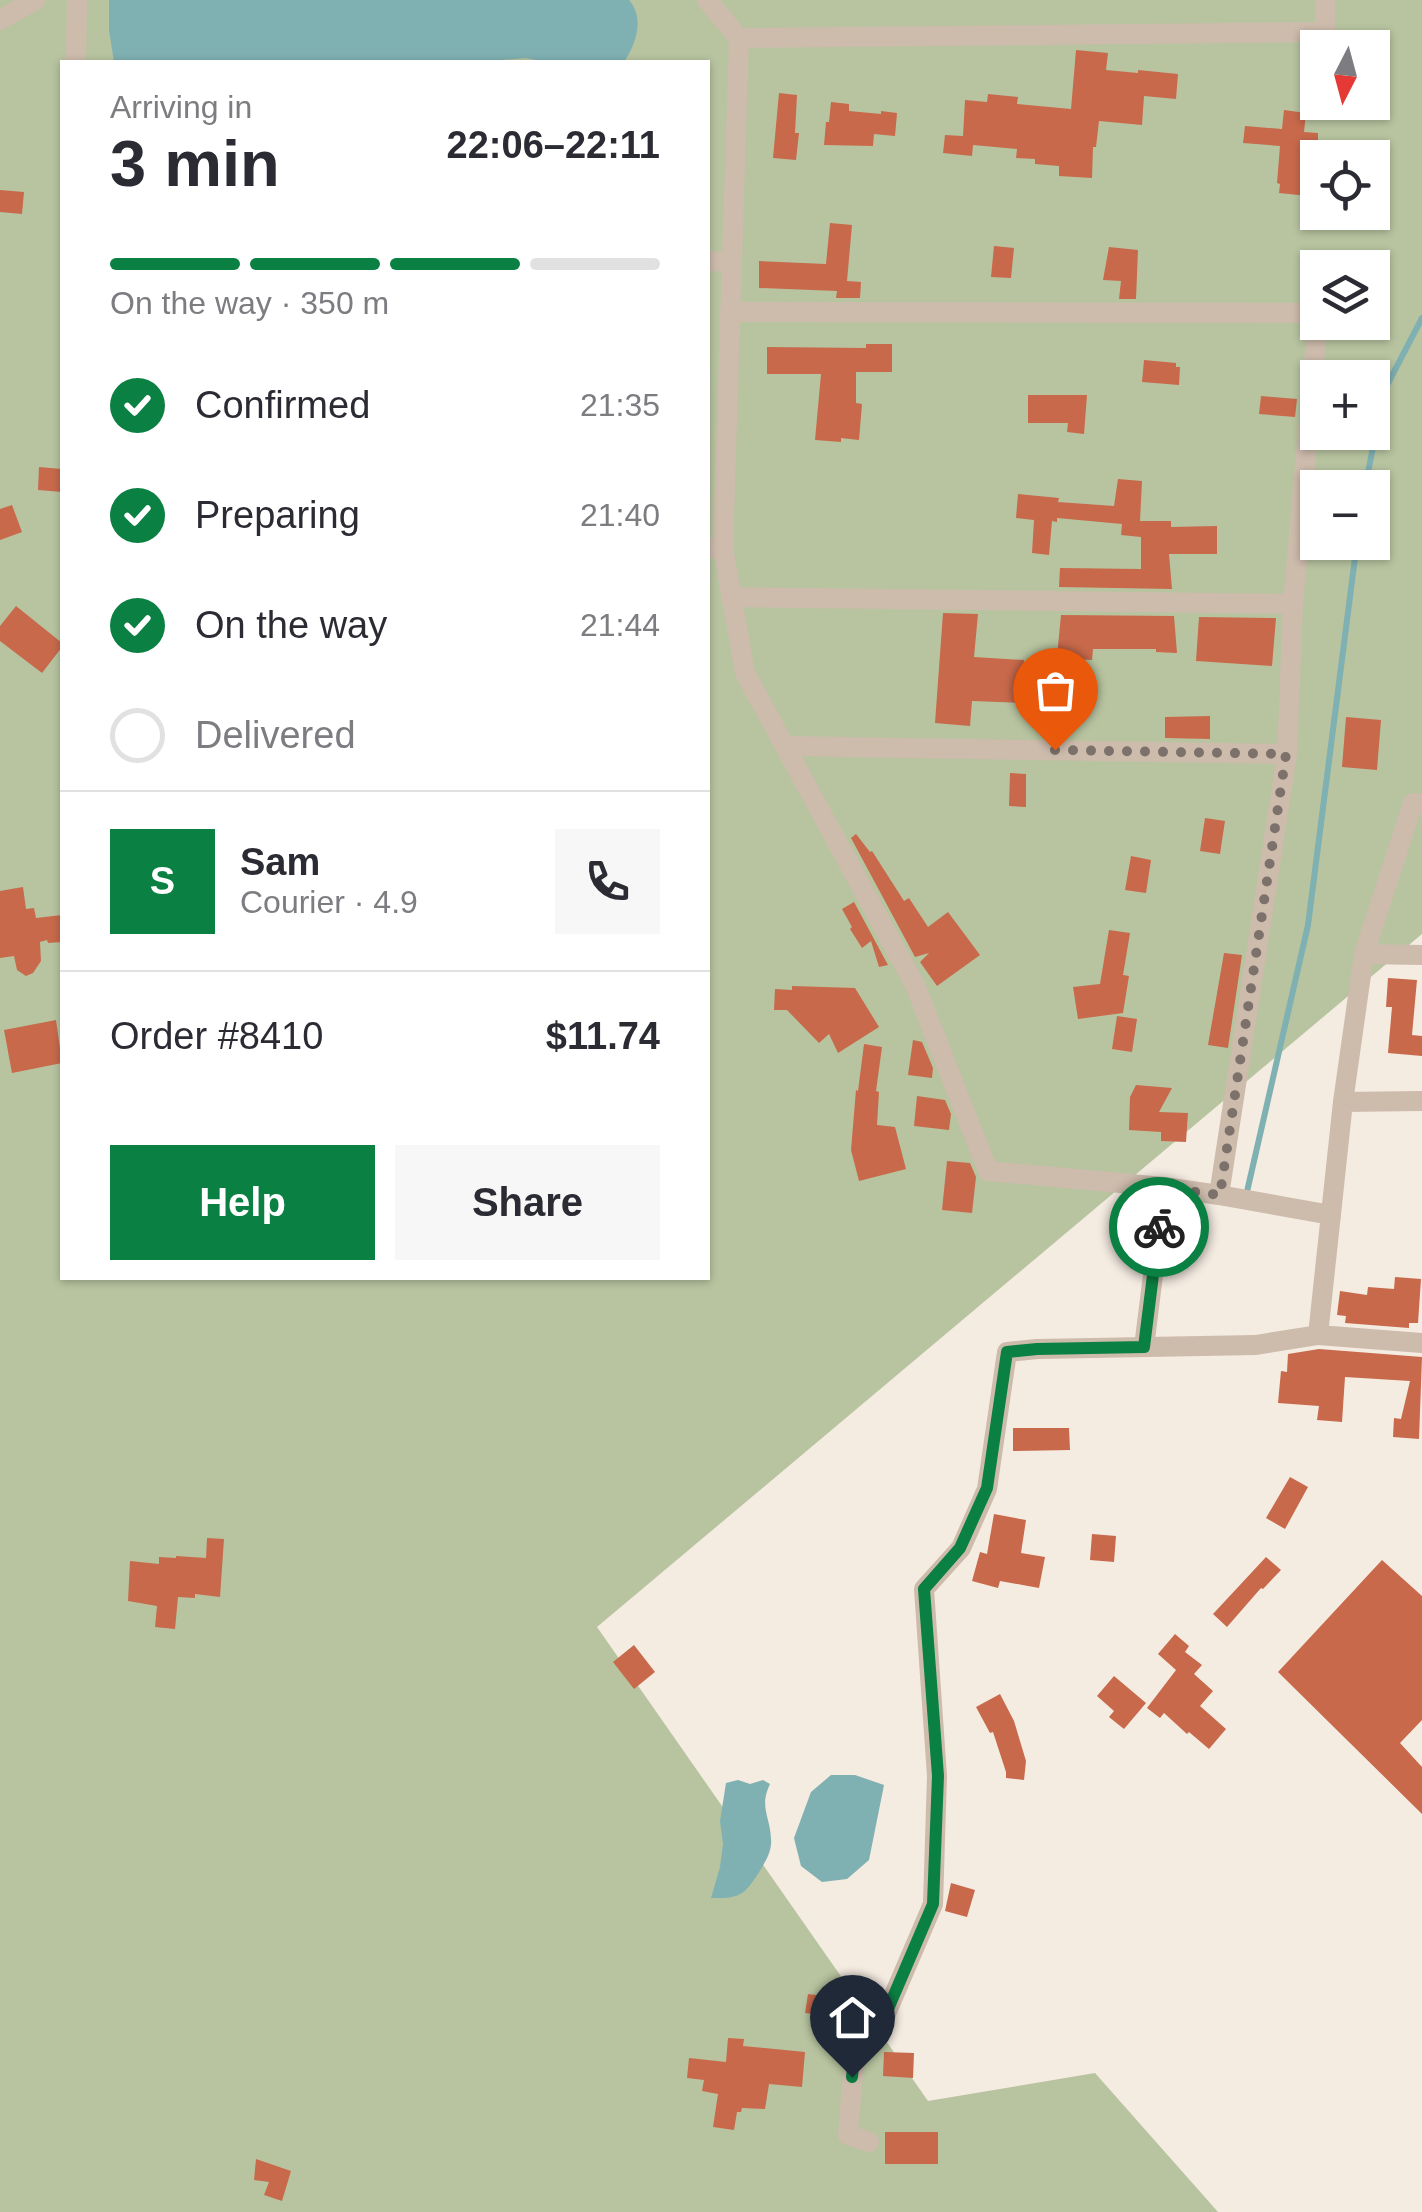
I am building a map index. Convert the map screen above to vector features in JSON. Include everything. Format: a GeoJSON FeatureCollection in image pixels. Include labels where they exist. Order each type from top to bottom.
{"type":"FeatureCollection","features":[{"type":"Feature","properties":{"kind":"street"},"geometry":{"type":"LineString","coordinates":[[0,20],[35,0]]}},
{"type":"Feature","properties":{"kind":"street"},"geometry":{"type":"LineString","coordinates":[[76,0],[76,60]]}},
{"type":"Feature","properties":{"kind":"street"},"geometry":{"type":"LineString","coordinates":[[708,0],[739,38],[730,312],[717,399],[715,548],[731,597],[745,673],[915,985],[988,1170],[1220,1195],[1331,1215]]}},
{"type":"Feature","properties":{"kind":"street"},"geometry":{"type":"LineString","coordinates":[[739,38],[1325,32],[1325,0]]}},
{"type":"Feature","properties":{"kind":"street"},"geometry":{"type":"LineString","coordinates":[[710,261],[732,262]]}},
{"type":"Feature","properties":{"kind":"street"},"geometry":{"type":"LineString","coordinates":[[730,312],[1300,314]]}},
{"type":"Feature","properties":{"kind":"street"},"geometry":{"type":"LineString","coordinates":[[1220,1195],[1286,754],[1292,604],[1316,340]]}},
{"type":"Feature","properties":{"kind":"street"},"geometry":{"type":"LineString","coordinates":[[731,597],[1292,604]]}},
{"type":"Feature","properties":{"kind":"street"},"geometry":{"type":"LineString","coordinates":[[785,746],[1286,754]]}},
{"type":"Feature","properties":{"kind":"street"},"geometry":{"type":"LineString","coordinates":[[1318,1335],[1343,1102],[1364,954],[1413,803],[1422,804]]}},
{"type":"Feature","properties":{"kind":"street"},"geometry":{"type":"LineString","coordinates":[[1364,954],[1422,955]]}},
{"type":"Feature","properties":{"kind":"street"},"geometry":{"type":"LineString","coordinates":[[1343,1102],[1422,1102]]}},
{"type":"Feature","properties":{"kind":"street"},"geometry":{"type":"LineString","coordinates":[[1144,1347],[1164,1188]]}},
{"type":"Feature","properties":{"kind":"street"},"geometry":{"type":"LineString","coordinates":[[870,2142],[848,2136],[855,2048],[876,2037],[933,1904],[938,1776],[924,1589],[960,1548],[987,1488],[1007,1352],[1256,1345],[1318,1335],[1422,1343]]}},
{"type":"Feature","properties":{"kind":"green space"},"geometry":{"type":"Polygon","coordinates":[[[0,0],[1422,0],[1422,934],[597,1627],[928,2101],[1095,2073],[1218,2212],[0,2212],[0,0]]]}},
{"type":"Feature","properties":{"kind":"water"},"geometry":{"type":"Polygon","coordinates":[[[109,0],[629,0],[638,23],[625,60],[114,60],[109,0]]]}},
{"type":"Feature","properties":{"kind":"water"},"geometry":{"type":"Polygon","coordinates":[[[831,1775],[855,1775],[884,1785],[869,1860],[847,1879],[822,1882],[801,1866],[794,1838],[811,1792],[831,1775]]]}},
{"type":"Feature","properties":{"kind":"water"},"geometry":{"type":"Polygon","coordinates":[[[738,1780],[750,1784],[763,1780],[770,1784],[765,1805],[770,1851],[742,1893],[711,1898],[723,1844],[720,1821],[726,1783],[738,1780]]]}},
{"type":"Feature","properties":{"kind":"building"},"geometry":{"type":"Polygon","coordinates":[[[1076,50],[1108,53],[1106,70],[1178,74],[1176,99],[1144,96],[1142,125],[1099,121],[1092,178],[1059,176],[1059,166],[1016,158],[1017,149],[973,145],[972,156],[943,153],[945,135],[963,136],[965,100],[987,102],[988,94],[1018,97],[1017,104],[1071,109],[1076,50]]]}},
{"type":"Feature","properties":{"kind":"building"},"geometry":{"type":"Polygon","coordinates":[[[779,93],[797,95],[796,160],[773,158],[779,93]]]}},
{"type":"Feature","properties":{"kind":"building"},"geometry":{"type":"Polygon","coordinates":[[[831,102],[849,104],[849,111],[897,113],[895,136],[874,134],[873,146],[824,145],[831,102]]]}},
{"type":"Feature","properties":{"kind":"building"},"geometry":{"type":"Polygon","coordinates":[[[1284,110],[1300,112],[1300,120],[1305,120],[1304,132],[1318,133],[1318,140],[1300,140],[1300,195],[1279,193],[1280,146],[1243,143],[1245,126],[1282,129],[1284,110]]]}},
{"type":"Feature","properties":{"kind":"building"},"geometry":{"type":"Polygon","coordinates":[[[0,190],[24,192],[22,214],[0,212],[0,190]]]}},
{"type":"Feature","properties":{"kind":"building"},"geometry":{"type":"Polygon","coordinates":[[[830,223],[852,225],[847,281],[861,282],[860,298],[836,298],[837,291],[759,288],[759,261],[826,264],[830,223]]]}},
{"type":"Feature","properties":{"kind":"building"},"geometry":{"type":"Polygon","coordinates":[[[994,246],[1014,248],[1011,278],[991,277],[994,246]]]}},
{"type":"Feature","properties":{"kind":"building"},"geometry":{"type":"Polygon","coordinates":[[[1109,247],[1138,250],[1136,299],[1119,299],[1121,281],[1103,280],[1109,247]]]}},
{"type":"Feature","properties":{"kind":"building"},"geometry":{"type":"Polygon","coordinates":[[[866,344],[892,344],[892,372],[856,372],[856,403],[862,404],[859,440],[815,440],[821,374],[767,374],[767,347],[866,348],[866,344]]]}},
{"type":"Feature","properties":{"kind":"building"},"geometry":{"type":"Polygon","coordinates":[[[1144,360],[1176,363],[1180,367],[1179,385],[1142,382],[1144,360]]]}},
{"type":"Feature","properties":{"kind":"building"},"geometry":{"type":"Polygon","coordinates":[[[1028,395],[1087,395],[1084,434],[1067,432],[1068,423],[1028,423],[1028,395]]]}},
{"type":"Feature","properties":{"kind":"building"},"geometry":{"type":"Polygon","coordinates":[[[1261,396],[1297,399],[1295,417],[1259,414],[1261,396]]]}},
{"type":"Feature","properties":{"kind":"building"},"geometry":{"type":"Polygon","coordinates":[[[39,467],[60,469],[60,492],[38,490],[39,467]]]}},
{"type":"Feature","properties":{"kind":"building"},"geometry":{"type":"Polygon","coordinates":[[[1118,479],[1142,481],[1140,521],[1171,521],[1171,527],[1217,526],[1217,554],[1169,554],[1172,589],[1059,587],[1060,568],[1141,569],[1141,537],[1121,535],[1122,524],[1057,518],[1057,522],[1052,521],[1049,555],[1032,553],[1034,520],[1016,518],[1018,494],[1114,506],[1118,479]]]}},
{"type":"Feature","properties":{"kind":"building"},"geometry":{"type":"Polygon","coordinates":[[[12,505],[22,532],[0,540],[0,509],[12,505]]]}},
{"type":"Feature","properties":{"kind":"building"},"geometry":{"type":"Polygon","coordinates":[[[16,606],[60,641],[60,650],[42,673],[0,641],[0,626],[16,606]]]}},
{"type":"Feature","properties":{"kind":"building"},"geometry":{"type":"Polygon","coordinates":[[[943,613],[978,614],[974,657],[1024,660],[1023,677],[1055,677],[1061,615],[1174,616],[1177,653],[1093,649],[1092,660],[1072,659],[1072,705],[972,701],[970,726],[935,723],[943,613]]]}},
{"type":"Feature","properties":{"kind":"building"},"geometry":{"type":"Polygon","coordinates":[[[1199,617],[1276,618],[1272,666],[1196,661],[1199,617]]]}},
{"type":"Feature","properties":{"kind":"building"},"geometry":{"type":"Polygon","coordinates":[[[1210,716],[1210,739],[1165,738],[1165,717],[1210,716]]]}},
{"type":"Feature","properties":{"kind":"building"},"geometry":{"type":"Polygon","coordinates":[[[1346,717],[1381,720],[1377,770],[1342,767],[1346,717]]]}},
{"type":"Feature","properties":{"kind":"building"},"geometry":{"type":"Polygon","coordinates":[[[1010,773],[1026,774],[1026,807],[1009,806],[1010,773]]]}},
{"type":"Feature","properties":{"kind":"building"},"geometry":{"type":"Polygon","coordinates":[[[1205,818],[1225,821],[1220,854],[1200,851],[1205,818]]]}},
{"type":"Feature","properties":{"kind":"building"},"geometry":{"type":"Polygon","coordinates":[[[856,834],[872,851],[904,901],[909,898],[928,927],[948,912],[980,955],[937,986],[920,962],[929,953],[915,957],[851,838],[856,834]]]}},
{"type":"Feature","properties":{"kind":"building"},"geometry":{"type":"Polygon","coordinates":[[[1131,856],[1151,860],[1146,893],[1125,890],[1131,856]]]}},
{"type":"Feature","properties":{"kind":"building"},"geometry":{"type":"Polygon","coordinates":[[[840,876],[888,965],[879,967],[871,941],[862,948],[850,929],[842,909],[854,902],[840,876]]]}},
{"type":"Feature","properties":{"kind":"building"},"geometry":{"type":"Polygon","coordinates":[[[23,887],[26,909],[34,908],[36,918],[60,915],[60,942],[40,942],[41,961],[26,976],[17,970],[14,956],[0,958],[0,891],[23,887]]]}},
{"type":"Feature","properties":{"kind":"building"},"geometry":{"type":"Polygon","coordinates":[[[1109,930],[1130,933],[1123,975],[1129,976],[1123,1013],[1078,1019],[1073,987],[1100,984],[1109,930]]]}},
{"type":"Feature","properties":{"kind":"building"},"geometry":{"type":"Polygon","coordinates":[[[1224,953],[1242,955],[1228,1048],[1208,1045],[1224,953]]]}},
{"type":"Feature","properties":{"kind":"building"},"geometry":{"type":"Polygon","coordinates":[[[1388,978],[1417,980],[1412,1035],[1422,1036],[1422,1056],[1388,1053],[1392,1007],[1386,1007],[1388,978]]]}},
{"type":"Feature","properties":{"kind":"building"},"geometry":{"type":"Polygon","coordinates":[[[792,986],[855,988],[879,1027],[838,1053],[829,1034],[819,1043],[787,1010],[774,1010],[775,989],[792,990],[792,986]]]}},
{"type":"Feature","properties":{"kind":"building"},"geometry":{"type":"Polygon","coordinates":[[[1117,1016],[1137,1019],[1132,1052],[1112,1049],[1117,1016]]]}},
{"type":"Feature","properties":{"kind":"building"},"geometry":{"type":"Polygon","coordinates":[[[56,1020],[60,1063],[12,1073],[4,1030],[56,1020]]]}},
{"type":"Feature","properties":{"kind":"building"},"geometry":{"type":"Polygon","coordinates":[[[913,1040],[922,1042],[933,1068],[932,1078],[908,1075],[913,1040]]]}},
{"type":"Feature","properties":{"kind":"building"},"geometry":{"type":"Polygon","coordinates":[[[864,1044],[882,1047],[876,1091],[877,1125],[895,1127],[906,1169],[859,1181],[851,1150],[864,1044]]]}},
{"type":"Feature","properties":{"kind":"building"},"geometry":{"type":"Polygon","coordinates":[[[1136,1085],[1172,1088],[1159,1112],[1188,1113],[1186,1142],[1161,1141],[1161,1132],[1129,1130],[1130,1097],[1136,1085]]]}},
{"type":"Feature","properties":{"kind":"building"},"geometry":{"type":"Polygon","coordinates":[[[917,1096],[945,1100],[951,1114],[949,1130],[914,1126],[917,1096]]]}},
{"type":"Feature","properties":{"kind":"building"},"geometry":{"type":"Polygon","coordinates":[[[947,1161],[970,1163],[976,1177],[972,1213],[942,1210],[947,1161]]]}},
{"type":"Feature","properties":{"kind":"building"},"geometry":{"type":"Polygon","coordinates":[[[1395,1277],[1421,1279],[1418,1323],[1409,1323],[1409,1328],[1345,1323],[1346,1316],[1337,1315],[1340,1291],[1367,1295],[1368,1287],[1394,1289],[1395,1277]]]}},
{"type":"Feature","properties":{"kind":"building"},"geometry":{"type":"Polygon","coordinates":[[[1319,1349],[1422,1357],[1419,1439],[1393,1437],[1394,1418],[1401,1419],[1410,1381],[1345,1377],[1342,1422],[1317,1420],[1319,1406],[1278,1403],[1281,1371],[1287,1372],[1288,1354],[1319,1349]]]}},
{"type":"Feature","properties":{"kind":"building"},"geometry":{"type":"Polygon","coordinates":[[[1013,1428],[1069,1428],[1070,1450],[1013,1451],[1013,1428]]]}},
{"type":"Feature","properties":{"kind":"building"},"geometry":{"type":"Polygon","coordinates":[[[1290,1477],[1308,1487],[1285,1529],[1266,1518],[1290,1477]]]}},
{"type":"Feature","properties":{"kind":"building"},"geometry":{"type":"Polygon","coordinates":[[[994,1514],[1026,1520],[1021,1553],[1045,1557],[1039,1588],[1000,1581],[998,1588],[972,1581],[980,1552],[987,1554],[994,1514]]]}},
{"type":"Feature","properties":{"kind":"building"},"geometry":{"type":"Polygon","coordinates":[[[1092,1534],[1116,1536],[1114,1562],[1090,1560],[1092,1534]]]}},
{"type":"Feature","properties":{"kind":"building"},"geometry":{"type":"Polygon","coordinates":[[[207,1538],[224,1539],[220,1597],[178,1597],[175,1629],[155,1627],[157,1606],[128,1601],[130,1561],[159,1564],[159,1557],[206,1558],[207,1538]]]}},
{"type":"Feature","properties":{"kind":"building"},"geometry":{"type":"Polygon","coordinates":[[[1266,1557],[1281,1570],[1227,1627],[1213,1614],[1266,1557]]]}},
{"type":"Feature","properties":{"kind":"building"},"geometry":{"type":"Polygon","coordinates":[[[1382,1560],[1422,1596],[1422,1720],[1400,1743],[1422,1767],[1422,1814],[1278,1672],[1382,1560]]]}},
{"type":"Feature","properties":{"kind":"building"},"geometry":{"type":"Polygon","coordinates":[[[1175,1634],[1189,1646],[1185,1652],[1202,1665],[1194,1674],[1213,1691],[1200,1706],[1226,1729],[1209,1749],[1164,1713],[1160,1718],[1147,1708],[1176,1670],[1158,1654],[1175,1634]]]}},
{"type":"Feature","properties":{"kind":"building"},"geometry":{"type":"Polygon","coordinates":[[[634,1645],[655,1672],[634,1689],[613,1662],[634,1645]]]}},
{"type":"Feature","properties":{"kind":"building"},"geometry":{"type":"Polygon","coordinates":[[[1114,1676],[1146,1703],[1124,1729],[1109,1717],[1114,1711],[1097,1696],[1114,1676]]]}},
{"type":"Feature","properties":{"kind":"building"},"geometry":{"type":"Polygon","coordinates":[[[1000,1694],[1014,1721],[1026,1761],[1024,1780],[1006,1778],[993,1732],[990,1733],[976,1707],[1000,1694]]]}},
{"type":"Feature","properties":{"kind":"building"},"geometry":{"type":"Polygon","coordinates":[[[951,1883],[975,1890],[967,1917],[945,1911],[951,1883]]]}},
{"type":"Feature","properties":{"kind":"building"},"geometry":{"type":"Polygon","coordinates":[[[808,1994],[840,1998],[838,2017],[805,2013],[808,1994]]]}},
{"type":"Feature","properties":{"kind":"building"},"geometry":{"type":"Polygon","coordinates":[[[728,2038],[744,2039],[743,2046],[805,2052],[802,2087],[769,2084],[765,2109],[742,2108],[737,2112],[734,2130],[713,2127],[718,2094],[702,2091],[704,2080],[687,2078],[689,2058],[726,2062],[728,2038]]]}},
{"type":"Feature","properties":{"kind":"building"},"geometry":{"type":"Polygon","coordinates":[[[884,2052],[914,2053],[913,2078],[883,2076],[884,2052]]]}},
{"type":"Feature","properties":{"kind":"building"},"geometry":{"type":"Polygon","coordinates":[[[885,2132],[938,2132],[938,2164],[885,2164],[885,2132]]]}},
{"type":"Feature","properties":{"kind":"building"},"geometry":{"type":"Polygon","coordinates":[[[256,2159],[291,2171],[282,2201],[264,2195],[269,2182],[254,2180],[256,2159]]]}},
{"type":"Feature","properties":{"kind":"waterway"},"geometry":{"type":"LineString","coordinates":[[1369,470],[1384,391],[1422,318]]}},
{"type":"Feature","properties":{"kind":"waterway"},"geometry":{"type":"LineString","coordinates":[[1246,1196],[1308,925],[1355,560]]}},
{"type":"Feature","properties":{"kind":"way so far"},"geometry":{"type":"LineString","coordinates":[[1055,750],[1286,754],[1220,1195],[1164,1188],[1159,1227]]}},
{"type":"Feature","properties":{"kind":"route"},"geometry":{"type":"LineString","coordinates":[[852,2077],[855,2048],[876,2037],[933,1904],[938,1776],[924,1589],[960,1548],[987,1488],[1007,1352],[1144,1347],[1159,1227]]}}]}
